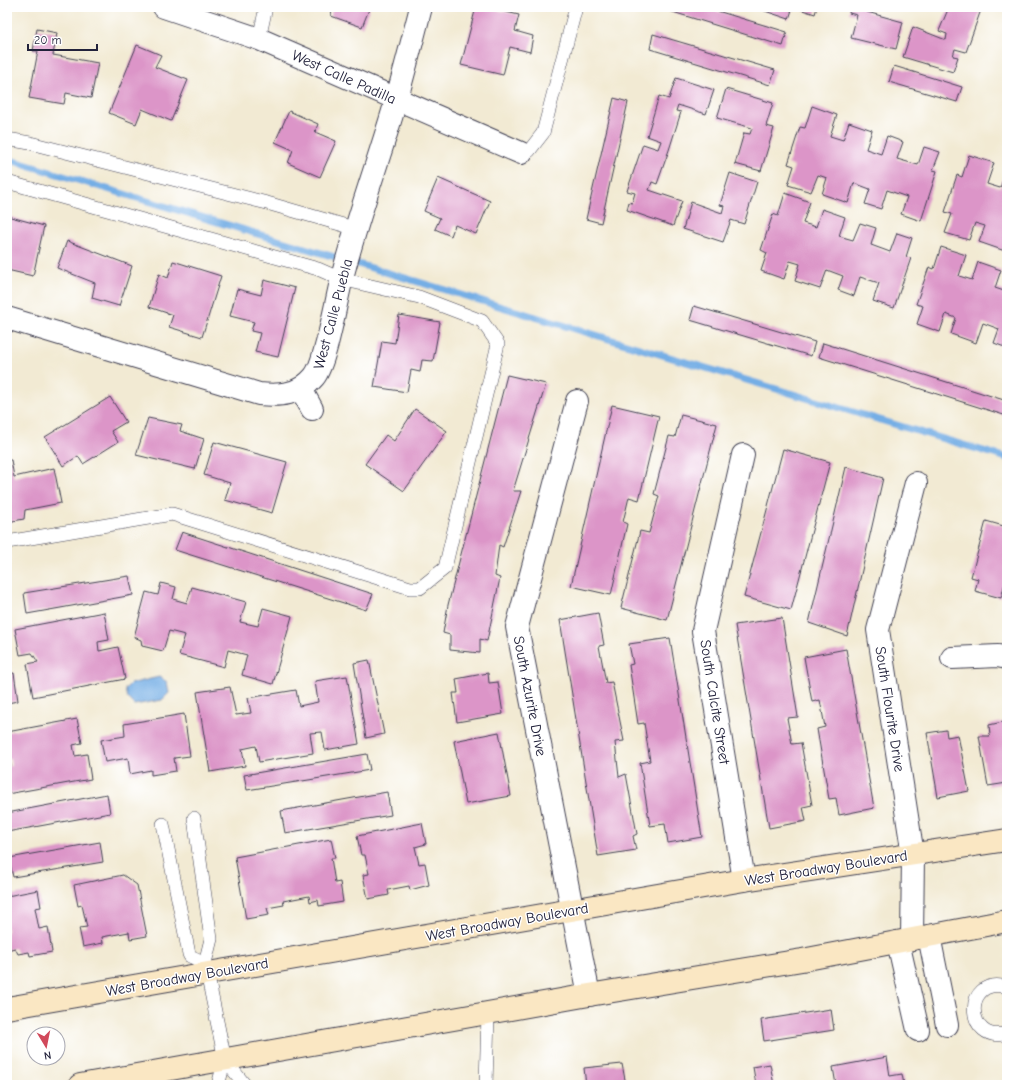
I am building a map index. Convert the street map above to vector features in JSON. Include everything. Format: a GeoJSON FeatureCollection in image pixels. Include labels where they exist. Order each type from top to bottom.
{"type":"FeatureCollection","features":[{"type":"Feature","properties":{"kind":"street","name":"West Calle Padilla"},"geometry":{"type":"LineString","coordinates":[[164,7],[259,39],[521,154]]}},
{"type":"Feature","properties":{"kind":"street","name":"West Calle Puebla"},"geometry":{"type":"LineString","coordinates":[[7,318],[259,394],[275,396],[294,392],[300,389],[315,376],[322,361],[342,277],[396,100],[421,7]]}},
{"type":"Feature","properties":{"kind":"street"},"geometry":{"type":"LineString","coordinates":[[300,389],[312,409]]}},
{"type":"Feature","properties":{"kind":"street","name":"South Azurite Drive"},"geometry":{"type":"LineString","coordinates":[[577,401],[517,627],[589,995]]}},
{"type":"Feature","properties":{"kind":"street","name":"South Calcite Street"},"geometry":{"type":"LineString","coordinates":[[743,455],[703,631],[744,880]]}},
{"type":"Feature","properties":{"kind":"street","name":"South Flourite Drive"},"geometry":{"type":"LineString","coordinates":[[913,939],[913,855],[878,630],[916,483]]}},
{"type":"Feature","properties":{"kind":"street"},"geometry":{"type":"LineString","coordinates":[[952,658],[998,656],[1007,658]]}},
{"type":"Feature","properties":{"kind":"street","name":"West Broadway Boulevard"},"geometry":{"type":"LineString","coordinates":[[7,1008],[206,969],[572,910],[744,880],[1007,840]]}},
{"type":"Feature","properties":{"kind":"street"},"geometry":{"type":"LineString","coordinates":[[80,1085],[589,995],[802,960],[1007,921]]}},
{"type":"Feature","properties":{"kind":"street"},"geometry":{"type":"LineString","coordinates":[[913,939],[947,1025]]}},
{"type":"Feature","properties":{"kind":"street"},"geometry":{"type":"LineString","coordinates":[[913,939],[918,1030]]}},
{"type":"Feature","properties":{"kind":"lane"},"geometry":{"type":"LineString","coordinates":[[259,39],[266,7]]}},
{"type":"Feature","properties":{"kind":"lane"},"geometry":{"type":"LineString","coordinates":[[521,154],[529,151],[543,133],[576,7]]}},
{"type":"Feature","properties":{"kind":"lane"},"geometry":{"type":"LineString","coordinates":[[7,139],[30,143],[260,201],[354,238]]}},
{"type":"Feature","properties":{"kind":"lane"},"geometry":{"type":"LineString","coordinates":[[7,182],[342,277],[418,297],[482,321],[498,344],[445,568],[420,588],[410,588],[172,514],[7,542]]}},
{"type":"Feature","properties":{"kind":"lane"},"geometry":{"type":"LineString","coordinates":[[194,818],[211,939],[206,969],[225,1060],[245,1085]]}},
{"type":"Feature","properties":{"kind":"lane"},"geometry":{"type":"LineString","coordinates":[[163,824],[189,954],[206,969]]}},
{"type":"Feature","properties":{"kind":"lane"},"geometry":{"type":"LineString","coordinates":[[1007,986],[990,986],[983,990],[978,996],[973,1011],[979,1026],[986,1031],[994,1034],[1007,1033]]}},
{"type":"Feature","properties":{"kind":"lane"},"geometry":{"type":"LineString","coordinates":[[486,1085],[488,1014]]}},
{"type":"Feature","properties":{"kind":"lane"},"geometry":{"type":"LineString","coordinates":[[218,1085],[225,1060]]}},
{"type":"Feature","properties":{"kind":"water"},"geometry":{"type":"Polygon","coordinates":[[[159,677],[167,682],[169,693],[162,700],[134,705],[127,698],[125,689],[130,684],[159,677]]]}},
{"type":"Feature","properties":{"kind":"building"},"geometry":{"type":"Polygon","coordinates":[[[332,7],[370,7],[362,27],[331,16],[332,7]]]}},
{"type":"Feature","properties":{"kind":"building"},"geometry":{"type":"Polygon","coordinates":[[[476,7],[484,7],[519,15],[515,31],[533,36],[530,52],[510,47],[503,75],[461,65],[476,7]]]}},
{"type":"Feature","properties":{"kind":"building"},"geometry":{"type":"Polygon","coordinates":[[[663,7],[704,7],[787,32],[783,46],[663,9],[663,7]]]}},
{"type":"Feature","properties":{"kind":"building"},"geometry":{"type":"Polygon","coordinates":[[[753,7],[793,7],[789,19],[753,7]]]}},
{"type":"Feature","properties":{"kind":"building"},"geometry":{"type":"Polygon","coordinates":[[[793,7],[817,7],[815,14],[793,7]]]}},
{"type":"Feature","properties":{"kind":"building"},"geometry":{"type":"Polygon","coordinates":[[[850,7],[868,7],[867,12],[903,22],[896,49],[851,38],[857,15],[849,13],[850,7]]]}},
{"type":"Feature","properties":{"kind":"building"},"geometry":{"type":"Polygon","coordinates":[[[949,7],[982,7],[966,52],[955,49],[953,56],[958,57],[953,72],[903,57],[913,27],[946,40],[947,34],[939,31],[949,7]]]}},
{"type":"Feature","properties":{"kind":"building"},"geometry":{"type":"Polygon","coordinates":[[[37,29],[57,33],[53,55],[98,63],[91,98],[66,93],[64,104],[29,98],[38,51],[33,51],[37,29]]]}},
{"type":"Feature","properties":{"kind":"building"},"geometry":{"type":"Polygon","coordinates":[[[7,30],[9,30],[10,96],[7,96],[7,30]]]}},
{"type":"Feature","properties":{"kind":"building"},"geometry":{"type":"Polygon","coordinates":[[[653,34],[775,70],[770,85],[650,49],[653,34]]]}},
{"type":"Feature","properties":{"kind":"building"},"geometry":{"type":"Polygon","coordinates":[[[137,45],[161,55],[155,67],[188,80],[171,121],[142,109],[136,124],[109,113],[137,45]]]}},
{"type":"Feature","properties":{"kind":"building"},"geometry":{"type":"Polygon","coordinates":[[[894,66],[962,87],[957,102],[889,82],[894,66]]]}},
{"type":"Feature","properties":{"kind":"building"},"geometry":{"type":"Polygon","coordinates":[[[676,78],[714,90],[706,114],[678,105],[676,111],[681,112],[669,150],[657,184],[652,182],[649,190],[682,201],[673,226],[627,210],[629,202],[632,203],[635,193],[627,191],[643,144],[658,149],[661,141],[647,136],[659,96],[669,99],[676,78]]]}},
{"type":"Feature","properties":{"kind":"building"},"geometry":{"type":"Polygon","coordinates":[[[726,89],[773,103],[766,126],[774,128],[761,171],[735,164],[744,133],[750,134],[752,128],[717,118],[726,89]]]}},
{"type":"Feature","properties":{"kind":"building"},"geometry":{"type":"Polygon","coordinates":[[[614,98],[628,102],[601,223],[586,219],[614,98]]]}},
{"type":"Feature","properties":{"kind":"building"},"geometry":{"type":"Polygon","coordinates":[[[812,106],[837,115],[830,136],[843,140],[849,122],[872,130],[866,149],[881,154],[887,136],[903,142],[897,159],[918,165],[924,147],[940,152],[933,170],[937,171],[921,221],[901,214],[907,197],[887,190],[881,209],[865,204],[870,189],[854,183],[848,203],[822,194],[827,178],[818,175],[811,192],[788,185],[794,166],[788,164],[800,127],[805,128],[812,106]]]}},
{"type":"Feature","properties":{"kind":"building"},"geometry":{"type":"Polygon","coordinates":[[[289,111],[318,124],[315,132],[336,141],[320,177],[288,163],[293,150],[275,142],[289,111]]]}},
{"type":"Feature","properties":{"kind":"building"},"geometry":{"type":"Polygon","coordinates":[[[969,155],[994,163],[987,184],[1000,188],[1007,169],[1007,245],[1005,251],[979,242],[985,226],[975,223],[969,240],[945,233],[952,214],[945,212],[957,175],[962,177],[969,155]]]}},
{"type":"Feature","properties":{"kind":"building"},"geometry":{"type":"Polygon","coordinates":[[[730,173],[757,182],[744,224],[731,220],[723,242],[683,229],[691,202],[722,213],[724,206],[720,205],[730,173]]]}},
{"type":"Feature","properties":{"kind":"building"},"geometry":{"type":"Polygon","coordinates":[[[438,178],[490,201],[476,234],[455,225],[451,236],[435,229],[440,218],[424,211],[438,178]]]}},
{"type":"Feature","properties":{"kind":"building"},"geometry":{"type":"Polygon","coordinates":[[[785,193],[810,202],[803,223],[816,227],[822,209],[845,217],[839,236],[853,240],[860,223],[876,228],[871,245],[890,252],[897,233],[912,238],[906,257],[911,258],[894,308],[873,301],[879,283],[860,277],[854,296],[838,290],[843,276],[827,270],[820,289],[795,281],[800,264],[790,261],[784,279],[761,271],[767,253],[761,250],[773,214],[778,216],[785,193]]]}},
{"type":"Feature","properties":{"kind":"building"},"geometry":{"type":"Polygon","coordinates":[[[7,216],[44,226],[33,276],[7,270],[7,216]]]}},
{"type":"Feature","properties":{"kind":"building"},"geometry":{"type":"Polygon","coordinates":[[[67,241],[132,266],[119,306],[92,298],[95,283],[57,268],[67,241]]]}},
{"type":"Feature","properties":{"kind":"building"},"geometry":{"type":"Polygon","coordinates":[[[941,247],[966,255],[959,276],[972,280],[978,262],[1001,270],[995,288],[1007,292],[1007,348],[994,343],[999,329],[983,323],[976,343],[951,334],[956,318],[946,314],[940,332],[917,324],[923,306],[916,304],[929,267],[934,269],[941,247]]]}},
{"type":"Feature","properties":{"kind":"building"},"geometry":{"type":"Polygon","coordinates":[[[173,261],[221,276],[202,337],[169,327],[173,315],[149,307],[159,274],[168,278],[173,261]]]}},
{"type":"Feature","properties":{"kind":"building"},"geometry":{"type":"Polygon","coordinates":[[[264,280],[295,288],[278,357],[255,352],[260,333],[251,331],[254,322],[230,316],[237,289],[261,295],[264,280]]]}},
{"type":"Feature","properties":{"kind":"building"},"geometry":{"type":"Polygon","coordinates":[[[694,306],[815,342],[811,356],[690,320],[694,306]]]}},
{"type":"Feature","properties":{"kind":"building"},"geometry":{"type":"Polygon","coordinates":[[[399,315],[440,322],[433,361],[422,360],[420,372],[411,370],[407,392],[374,387],[382,341],[395,343],[399,315]]]}},
{"type":"Feature","properties":{"kind":"building"},"geometry":{"type":"Polygon","coordinates":[[[823,343],[1007,401],[1007,416],[819,357],[823,343]]]}},
{"type":"Feature","properties":{"kind":"building"},"geometry":{"type":"Polygon","coordinates":[[[507,375],[546,384],[513,491],[521,491],[503,547],[499,545],[495,576],[500,578],[487,641],[480,639],[480,653],[450,650],[450,635],[443,633],[448,605],[507,375]]]}},
{"type":"Feature","properties":{"kind":"building"},"geometry":{"type":"Polygon","coordinates":[[[110,397],[126,422],[111,431],[118,442],[83,464],[78,456],[63,466],[45,437],[110,397]]]}},
{"type":"Feature","properties":{"kind":"building"},"geometry":{"type":"Polygon","coordinates":[[[612,405],[659,416],[639,500],[629,497],[623,522],[627,524],[611,595],[571,586],[612,405]]]}},
{"type":"Feature","properties":{"kind":"building"},"geometry":{"type":"Polygon","coordinates":[[[415,409],[447,431],[404,491],[365,464],[386,435],[394,441],[415,409]]]}},
{"type":"Feature","properties":{"kind":"building"},"geometry":{"type":"Polygon","coordinates":[[[681,415],[717,424],[667,620],[621,608],[640,531],[649,533],[659,496],[654,494],[669,436],[675,437],[681,415]]]}},
{"type":"Feature","properties":{"kind":"building"},"geometry":{"type":"Polygon","coordinates":[[[148,418],[182,425],[180,431],[204,439],[195,469],[136,455],[148,418]]]}},
{"type":"Feature","properties":{"kind":"building"},"geometry":{"type":"Polygon","coordinates":[[[214,442],[287,462],[272,513],[225,500],[230,483],[204,475],[214,442]]]}},
{"type":"Feature","properties":{"kind":"building"},"geometry":{"type":"Polygon","coordinates":[[[783,449],[830,462],[791,610],[744,597],[783,449]]]}},
{"type":"Feature","properties":{"kind":"building"},"geometry":{"type":"Polygon","coordinates":[[[7,460],[11,460],[14,477],[54,468],[61,503],[25,510],[24,519],[7,522],[7,460]]]}},
{"type":"Feature","properties":{"kind":"building"},"geometry":{"type":"Polygon","coordinates":[[[846,467],[883,478],[847,636],[809,623],[846,467]]]}},
{"type":"Feature","properties":{"kind":"building"},"geometry":{"type":"Polygon","coordinates":[[[986,521],[1007,527],[1007,575],[1001,598],[975,591],[978,579],[971,577],[986,521]]]}},
{"type":"Feature","properties":{"kind":"building"},"geometry":{"type":"Polygon","coordinates":[[[182,532],[373,594],[366,610],[175,550],[182,532]]]}},
{"type":"Feature","properties":{"kind":"building"},"geometry":{"type":"Polygon","coordinates":[[[129,576],[133,595],[27,614],[24,593],[129,576]]]}},
{"type":"Feature","properties":{"kind":"building"},"geometry":{"type":"Polygon","coordinates":[[[161,583],[176,587],[173,599],[187,603],[192,587],[246,602],[240,622],[258,626],[263,608],[292,616],[273,684],[242,675],[247,655],[228,650],[224,667],[179,655],[185,635],[169,631],[163,651],[142,646],[141,640],[134,637],[146,592],[158,595],[161,583]]]}},
{"type":"Feature","properties":{"kind":"building"},"geometry":{"type":"Polygon","coordinates":[[[104,612],[109,640],[98,642],[99,651],[118,647],[125,679],[33,697],[27,664],[38,662],[32,653],[20,655],[15,629],[104,612]]]}},
{"type":"Feature","properties":{"kind":"building"},"geometry":{"type":"Polygon","coordinates":[[[598,613],[604,645],[599,646],[606,683],[612,682],[624,741],[615,742],[619,777],[626,774],[637,834],[633,836],[636,850],[598,856],[560,620],[598,613]]]}},
{"type":"Feature","properties":{"kind":"building"},"geometry":{"type":"Polygon","coordinates":[[[782,618],[798,717],[787,718],[792,744],[801,743],[812,805],[803,807],[806,821],[769,828],[735,625],[782,618]]]}},
{"type":"Feature","properties":{"kind":"building"},"geometry":{"type":"Polygon","coordinates":[[[670,638],[702,837],[668,843],[665,824],[650,826],[640,763],[650,761],[644,723],[638,724],[629,665],[633,664],[629,644],[670,638]]]}},
{"type":"Feature","properties":{"kind":"building"},"geometry":{"type":"Polygon","coordinates":[[[7,647],[11,665],[7,666],[7,647]]]}},
{"type":"Feature","properties":{"kind":"building"},"geometry":{"type":"Polygon","coordinates":[[[846,649],[874,808],[839,815],[836,798],[829,799],[817,729],[825,727],[820,700],[812,702],[804,657],[846,649]]]}},
{"type":"Feature","properties":{"kind":"building"},"geometry":{"type":"Polygon","coordinates":[[[369,660],[384,734],[366,738],[354,663],[369,660]]]}},
{"type":"Feature","properties":{"kind":"building"},"geometry":{"type":"Polygon","coordinates":[[[14,673],[18,701],[7,703],[7,674],[14,673]]]}},
{"type":"Feature","properties":{"kind":"building"},"geometry":{"type":"Polygon","coordinates":[[[488,673],[489,683],[498,682],[503,714],[457,722],[453,693],[458,693],[456,679],[488,673]]]}},
{"type":"Feature","properties":{"kind":"building"},"geometry":{"type":"Polygon","coordinates":[[[347,676],[359,744],[325,750],[322,732],[310,733],[313,753],[259,762],[256,746],[242,749],[245,766],[210,772],[197,692],[230,687],[236,715],[251,713],[248,698],[296,690],[299,706],[318,702],[315,681],[347,676]]]}},
{"type":"Feature","properties":{"kind":"building"},"geometry":{"type":"Polygon","coordinates":[[[184,714],[190,756],[174,758],[176,771],[151,775],[151,770],[130,774],[128,758],[105,762],[101,740],[125,736],[124,724],[184,714]]]}},
{"type":"Feature","properties":{"kind":"building"},"geometry":{"type":"Polygon","coordinates":[[[77,719],[82,743],[73,745],[75,756],[87,754],[91,779],[7,794],[7,766],[11,766],[10,759],[7,760],[7,732],[77,719]]]}},
{"type":"Feature","properties":{"kind":"building"},"geometry":{"type":"Polygon","coordinates":[[[1007,721],[1007,783],[988,786],[979,736],[990,736],[989,725],[1007,721]]]}},
{"type":"Feature","properties":{"kind":"building"},"geometry":{"type":"Polygon","coordinates":[[[946,730],[947,737],[958,735],[969,791],[938,797],[927,733],[946,730]]]}},
{"type":"Feature","properties":{"kind":"building"},"geometry":{"type":"Polygon","coordinates":[[[499,732],[511,796],[466,804],[454,741],[499,732]]]}},
{"type":"Feature","properties":{"kind":"building"},"geometry":{"type":"Polygon","coordinates":[[[367,754],[370,770],[247,790],[244,775],[367,754]]]}},
{"type":"Feature","properties":{"kind":"building"},"geometry":{"type":"Polygon","coordinates":[[[387,792],[391,815],[285,833],[281,811],[387,792]]]}},
{"type":"Feature","properties":{"kind":"building"},"geometry":{"type":"Polygon","coordinates":[[[107,794],[110,813],[7,832],[7,813],[107,794]]]}},
{"type":"Feature","properties":{"kind":"building"},"geometry":{"type":"Polygon","coordinates":[[[422,823],[426,844],[415,847],[419,864],[425,863],[429,885],[410,890],[409,886],[388,890],[389,895],[368,899],[363,875],[369,874],[365,855],[361,855],[357,836],[422,823]]]}},
{"type":"Feature","properties":{"kind":"building"},"geometry":{"type":"Polygon","coordinates":[[[331,839],[335,858],[331,858],[335,883],[340,882],[343,902],[319,906],[318,900],[310,902],[309,896],[283,901],[284,905],[267,908],[269,915],[246,919],[235,857],[331,839]]]}},
{"type":"Feature","properties":{"kind":"building"},"geometry":{"type":"Polygon","coordinates":[[[100,842],[103,862],[13,877],[9,858],[100,842]]]}},
{"type":"Feature","properties":{"kind":"building"},"geometry":{"type":"Polygon","coordinates":[[[123,875],[137,885],[147,936],[130,939],[129,932],[102,937],[103,943],[83,947],[79,928],[87,927],[82,905],[78,906],[74,885],[123,875]]]}},
{"type":"Feature","properties":{"kind":"building"},"geometry":{"type":"Polygon","coordinates":[[[38,890],[41,907],[35,908],[39,929],[48,927],[52,952],[30,956],[29,952],[18,954],[15,948],[7,950],[7,896],[38,890]]]}},
{"type":"Feature","properties":{"kind":"building"},"geometry":{"type":"Polygon","coordinates":[[[831,1009],[834,1030],[764,1041],[761,1020],[831,1009]]]}},
{"type":"Feature","properties":{"kind":"building"},"geometry":{"type":"Polygon","coordinates":[[[887,1057],[890,1076],[902,1074],[904,1085],[836,1085],[833,1067],[887,1057]]]}},
{"type":"Feature","properties":{"kind":"building"},"geometry":{"type":"Polygon","coordinates":[[[622,1064],[626,1085],[586,1085],[584,1068],[622,1064]]]}},
{"type":"Feature","properties":{"kind":"building"},"geometry":{"type":"Polygon","coordinates":[[[770,1064],[774,1085],[756,1085],[753,1067],[770,1064]]]}},
{"type":"Feature","properties":{"kind":"waterway"},"geometry":{"type":"LineString","coordinates":[[7,159],[1007,458]]}}]}
